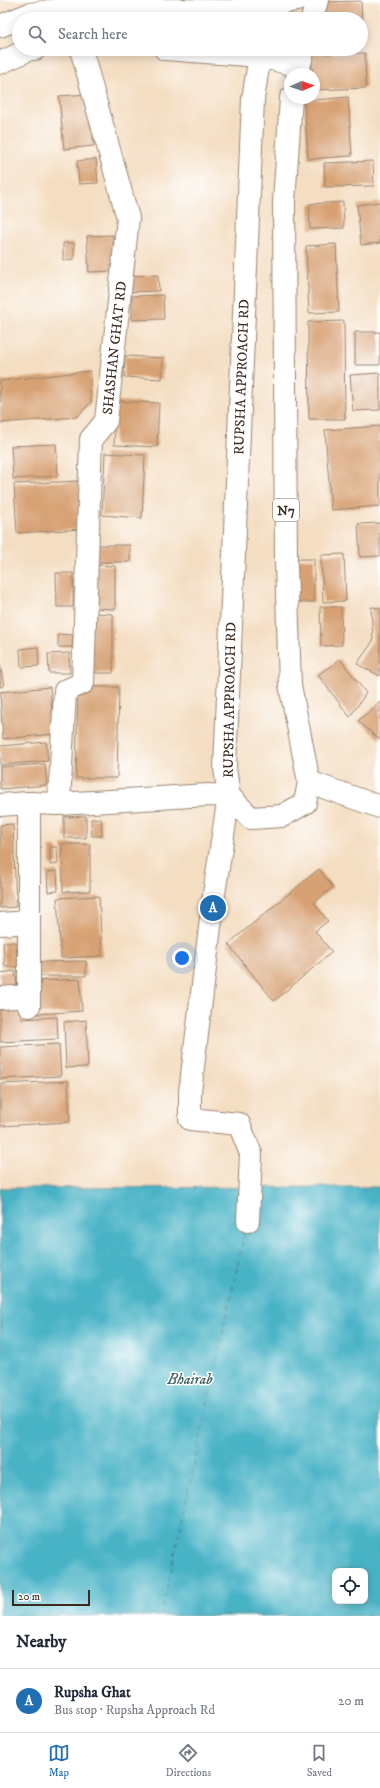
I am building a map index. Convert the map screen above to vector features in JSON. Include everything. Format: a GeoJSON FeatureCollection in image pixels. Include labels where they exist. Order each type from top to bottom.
{"type":"FeatureCollection","features":[{"type":"Feature","properties":{"kind":"main road"},"geometry":{"type":"LineString","coordinates":[[46,12],[70,9],[229,11],[268,8],[298,0]]}},
{"type":"Feature","properties":{"kind":"main road"},"geometry":{"type":"LineString","coordinates":[[314,12],[317,0]]}},
{"type":"Feature","properties":{"kind":"main road"},"geometry":{"type":"LineString","coordinates":[[0,26],[12,21]]}},
{"type":"Feature","properties":{"kind":"main road"},"geometry":{"type":"LineString","coordinates":[[0,63],[15,56]]}},
{"type":"Feature","properties":{"kind":"main road","name":"SHASHAN GHAT RD"},"geometry":{"type":"LineString","coordinates":[[59,804],[65,691],[83,684],[90,439],[106,421],[128,218],[83,56]]}},
{"type":"Feature","properties":{"kind":"main road","name":"RUPSHA APPROACH RD"},"geometry":{"type":"LineString","coordinates":[[260,56],[253,99],[225,768],[229,796],[251,818],[282,816],[305,803],[309,782],[290,685],[286,564],[284,202],[291,104]]}},
{"type":"Feature","properties":{"kind":"main road"},"geometry":{"type":"LineString","coordinates":[[275,56],[300,63]]}},
{"type":"Feature","properties":{"kind":"main road"},"geometry":{"type":"LineString","coordinates":[[309,782],[380,808]]}},
{"type":"Feature","properties":{"kind":"main road"},"geometry":{"type":"LineString","coordinates":[[0,805],[29,803],[59,804],[208,795],[229,796],[213,902],[190,1092],[190,1119],[240,1124],[251,1154],[248,1221]]}},
{"type":"Feature","properties":{"kind":"main road"},"geometry":{"type":"LineString","coordinates":[[0,998],[29,1001],[29,803]]}},
{"type":"Feature","properties":{"kind":"main road"},"geometry":{"type":"LineString","coordinates":[[0,924],[29,922]]}},
{"type":"Feature","properties":{"kind":"water","name":"Bhairab"},"geometry":{"type":"Polygon","coordinates":[[[380,1187],[380,1616],[0,1616],[0,1188],[380,1187]]]}},
{"type":"Feature","properties":{"kind":"building"},"geometry":{"type":"Polygon","coordinates":[[[361,1],[362,12],[323,12],[323,2],[361,1]]]}},
{"type":"Feature","properties":{"kind":"building"},"geometry":{"type":"Polygon","coordinates":[[[311,56],[365,56],[366,88],[320,90],[320,68],[312,68],[311,56]]]}},
{"type":"Feature","properties":{"kind":"building"},"geometry":{"type":"Polygon","coordinates":[[[89,94],[94,146],[64,149],[59,96],[89,94]]]}},
{"type":"Feature","properties":{"kind":"building"},"geometry":{"type":"Polygon","coordinates":[[[348,97],[352,156],[308,159],[304,104],[320,104],[320,100],[348,97]]]}},
{"type":"Feature","properties":{"kind":"building"},"geometry":{"type":"Polygon","coordinates":[[[96,159],[98,183],[79,184],[77,161],[96,159]]]}},
{"type":"Feature","properties":{"kind":"building"},"geometry":{"type":"Polygon","coordinates":[[[373,161],[374,186],[325,187],[324,163],[373,161]]]}},
{"type":"Feature","properties":{"kind":"building"},"geometry":{"type":"Polygon","coordinates":[[[343,202],[344,228],[310,229],[309,204],[343,202]]]}},
{"type":"Feature","properties":{"kind":"building"},"geometry":{"type":"Polygon","coordinates":[[[380,202],[380,243],[361,245],[357,205],[380,202]]]}},
{"type":"Feature","properties":{"kind":"building"},"geometry":{"type":"Polygon","coordinates":[[[113,235],[114,271],[89,272],[87,236],[113,235]]]}},
{"type":"Feature","properties":{"kind":"building"},"geometry":{"type":"Polygon","coordinates":[[[63,243],[74,243],[74,259],[63,260],[63,243]]]}},
{"type":"Feature","properties":{"kind":"building"},"geometry":{"type":"Polygon","coordinates":[[[336,244],[339,312],[309,313],[306,246],[336,244]]]}},
{"type":"Feature","properties":{"kind":"building"},"geometry":{"type":"Polygon","coordinates":[[[158,275],[159,291],[127,292],[127,276],[158,275]]]}},
{"type":"Feature","properties":{"kind":"building"},"geometry":{"type":"Polygon","coordinates":[[[163,295],[164,319],[132,320],[132,296],[163,295]]]}},
{"type":"Feature","properties":{"kind":"building"},"geometry":{"type":"Polygon","coordinates":[[[344,321],[345,419],[309,419],[308,322],[344,321]]]}},
{"type":"Feature","properties":{"kind":"building"},"geometry":{"type":"Polygon","coordinates":[[[355,332],[380,332],[380,365],[355,365],[355,332]]]}},
{"type":"Feature","properties":{"kind":"building"},"geometry":{"type":"Polygon","coordinates":[[[125,356],[163,358],[162,379],[124,377],[125,356]]]}},
{"type":"Feature","properties":{"kind":"building"},"geometry":{"type":"Polygon","coordinates":[[[90,371],[91,402],[77,417],[0,423],[0,381],[90,371]]]}},
{"type":"Feature","properties":{"kind":"building"},"geometry":{"type":"Polygon","coordinates":[[[380,373],[380,410],[353,411],[350,375],[380,373]]]}},
{"type":"Feature","properties":{"kind":"building"},"geometry":{"type":"Polygon","coordinates":[[[116,401],[159,403],[157,447],[114,445],[116,401]]]}},
{"type":"Feature","properties":{"kind":"building"},"geometry":{"type":"Polygon","coordinates":[[[380,426],[380,506],[331,510],[325,430],[380,426]]]}},
{"type":"Feature","properties":{"kind":"building"},"geometry":{"type":"Polygon","coordinates":[[[56,444],[58,476],[13,479],[11,446],[56,444]]]}},
{"type":"Feature","properties":{"kind":"building"},"geometry":{"type":"Polygon","coordinates":[[[105,453],[145,455],[142,518],[102,515],[105,453]]]}},
{"type":"Feature","properties":{"kind":"building"},"geometry":{"type":"Polygon","coordinates":[[[79,481],[82,529],[17,533],[14,484],[79,481]]]}},
{"type":"Feature","properties":{"kind":"building"},"geometry":{"type":"Polygon","coordinates":[[[380,523],[380,556],[360,557],[358,524],[380,523]]]}},
{"type":"Feature","properties":{"kind":"building"},"geometry":{"type":"Polygon","coordinates":[[[96,545],[130,545],[130,562],[96,562],[96,545]]]}},
{"type":"Feature","properties":{"kind":"building"},"geometry":{"type":"Polygon","coordinates":[[[344,554],[346,601],[323,602],[321,555],[344,554]]]}},
{"type":"Feature","properties":{"kind":"building"},"geometry":{"type":"Polygon","coordinates":[[[296,559],[314,559],[314,602],[296,602],[296,559]]]}},
{"type":"Feature","properties":{"kind":"building"},"geometry":{"type":"Polygon","coordinates":[[[93,565],[115,566],[115,609],[92,608],[93,565]]]}},
{"type":"Feature","properties":{"kind":"building"},"geometry":{"type":"Polygon","coordinates":[[[56,573],[73,573],[73,607],[57,607],[56,573]]]}},
{"type":"Feature","properties":{"kind":"building"},"geometry":{"type":"Polygon","coordinates":[[[320,607],[341,607],[342,645],[321,646],[320,607]]]}},
{"type":"Feature","properties":{"kind":"building"},"geometry":{"type":"Polygon","coordinates":[[[371,607],[380,608],[380,676],[357,664],[373,641],[371,607]]]}},
{"type":"Feature","properties":{"kind":"building"},"geometry":{"type":"Polygon","coordinates":[[[91,613],[113,614],[113,673],[90,673],[91,613]]]}},
{"type":"Feature","properties":{"kind":"building"},"geometry":{"type":"Polygon","coordinates":[[[58,634],[73,635],[72,647],[58,647],[58,634]]]}},
{"type":"Feature","properties":{"kind":"building"},"geometry":{"type":"Polygon","coordinates":[[[38,647],[39,666],[21,667],[20,649],[38,647]]]}},
{"type":"Feature","properties":{"kind":"building"},"geometry":{"type":"Polygon","coordinates":[[[69,653],[70,673],[49,673],[48,654],[69,653]]]}},
{"type":"Feature","properties":{"kind":"building"},"geometry":{"type":"Polygon","coordinates":[[[340,659],[366,693],[350,717],[318,675],[340,659]]]}},
{"type":"Feature","properties":{"kind":"building"},"geometry":{"type":"Polygon","coordinates":[[[0,664],[4,686],[0,687],[0,664]]]}},
{"type":"Feature","properties":{"kind":"building"},"geometry":{"type":"Polygon","coordinates":[[[50,687],[54,734],[3,739],[0,692],[50,687]]]}},
{"type":"Feature","properties":{"kind":"building"},"geometry":{"type":"Polygon","coordinates":[[[78,687],[119,687],[117,778],[76,778],[78,687]]]}},
{"type":"Feature","properties":{"kind":"building"},"geometry":{"type":"Polygon","coordinates":[[[380,702],[380,740],[358,721],[380,702]]]}},
{"type":"Feature","properties":{"kind":"building"},"geometry":{"type":"Polygon","coordinates":[[[46,742],[48,761],[0,765],[0,746],[46,742]]]}},
{"type":"Feature","properties":{"kind":"building"},"geometry":{"type":"Polygon","coordinates":[[[45,764],[47,785],[0,789],[0,767],[45,764]]]}},
{"type":"Feature","properties":{"kind":"building"},"geometry":{"type":"Polygon","coordinates":[[[86,816],[86,838],[64,838],[64,817],[86,816]]]}},
{"type":"Feature","properties":{"kind":"building"},"geometry":{"type":"Polygon","coordinates":[[[101,818],[102,836],[92,836],[91,819],[101,818]]]}},
{"type":"Feature","properties":{"kind":"building"},"geometry":{"type":"Polygon","coordinates":[[[13,824],[16,907],[0,908],[0,825],[13,824]]]}},
{"type":"Feature","properties":{"kind":"building"},"geometry":{"type":"Polygon","coordinates":[[[62,844],[90,844],[90,891],[63,892],[62,844]]]}},
{"type":"Feature","properties":{"kind":"building"},"geometry":{"type":"Polygon","coordinates":[[[50,847],[57,847],[58,864],[50,865],[50,847]]]}},
{"type":"Feature","properties":{"kind":"building"},"geometry":{"type":"Polygon","coordinates":[[[319,869],[333,887],[314,903],[328,921],[315,931],[332,952],[274,1001],[228,944],[319,869]]]}},
{"type":"Feature","properties":{"kind":"building"},"geometry":{"type":"Polygon","coordinates":[[[57,871],[58,891],[48,892],[47,872],[57,871]]]}},
{"type":"Feature","properties":{"kind":"building"},"geometry":{"type":"Polygon","coordinates":[[[99,896],[102,956],[61,958],[57,898],[99,896]]]}},
{"type":"Feature","properties":{"kind":"building"},"geometry":{"type":"Polygon","coordinates":[[[3,942],[16,942],[18,967],[5,967],[3,942]]]}},
{"type":"Feature","properties":{"kind":"building"},"geometry":{"type":"Polygon","coordinates":[[[86,961],[86,976],[38,976],[38,962],[86,961]]]}},
{"type":"Feature","properties":{"kind":"building"},"geometry":{"type":"Polygon","coordinates":[[[15,971],[18,992],[0,995],[0,973],[15,971]]]}},
{"type":"Feature","properties":{"kind":"building"},"geometry":{"type":"Polygon","coordinates":[[[80,979],[82,1011],[38,1014],[36,981],[80,979]]]}},
{"type":"Feature","properties":{"kind":"building"},"geometry":{"type":"Polygon","coordinates":[[[21,1003],[21,1019],[57,1017],[58,1039],[0,1042],[0,1004],[21,1003]]]}},
{"type":"Feature","properties":{"kind":"building"},"geometry":{"type":"Polygon","coordinates":[[[86,1020],[88,1067],[66,1068],[64,1022],[86,1020]]]}},
{"type":"Feature","properties":{"kind":"building"},"geometry":{"type":"Polygon","coordinates":[[[59,1044],[61,1076],[0,1079],[0,1047],[59,1044]]]}},
{"type":"Feature","properties":{"kind":"building"},"geometry":{"type":"Polygon","coordinates":[[[68,1081],[70,1122],[0,1126],[0,1084],[68,1081]]]}},
{"type":"Feature","properties":{"kind":"ferry route"},"geometry":{"type":"LineString","coordinates":[[161,1616],[245,1231]]}},
{"type":"Feature","properties":{"kind":"place","name":"Rupsha Ghat"},"geometry":{"type":"Point","coordinates":[213,908]}}]}
